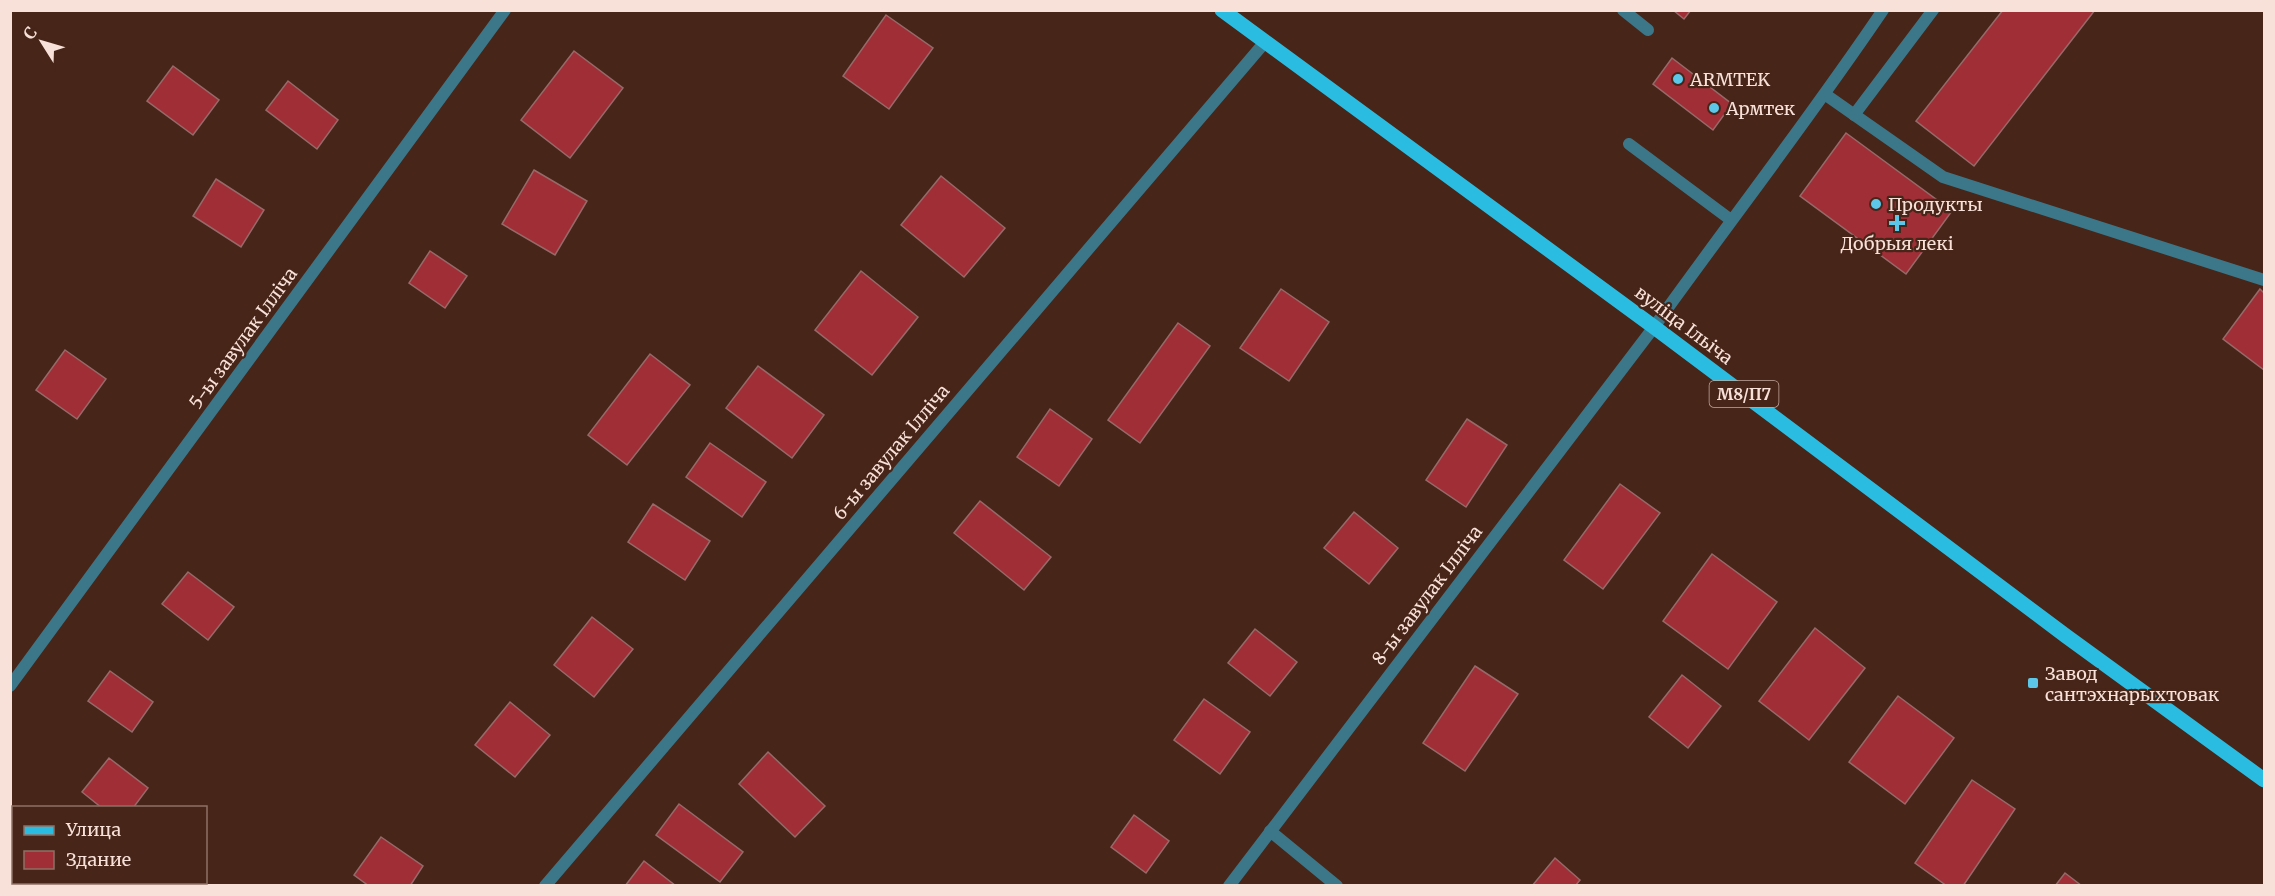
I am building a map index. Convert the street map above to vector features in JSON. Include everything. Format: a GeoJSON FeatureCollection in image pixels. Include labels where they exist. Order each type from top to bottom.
{"type":"FeatureCollection","features":[{"type":"Feature","properties":{"kind":"main road","name":"вуліца Ільіча"},"geometry":{"type":"LineString","coordinates":[[1222,10],[1654,327],[2066,636],[2265,780]]}},
{"type":"Feature","properties":{"kind":"street","name":"5-ы завулак Ілліча"},"geometry":{"type":"LineString","coordinates":[[10,687],[505,10]]}},
{"type":"Feature","properties":{"kind":"street"},"geometry":{"type":"LineString","coordinates":[[1623,10],[1648,30]]}},
{"type":"Feature","properties":{"kind":"street","name":"8-ы завулак Ілліча"},"geometry":{"type":"LineString","coordinates":[[1229,885],[1654,327],[1731,220],[1826,95],[1884,10]]}},
{"type":"Feature","properties":{"kind":"street"},"geometry":{"type":"LineString","coordinates":[[1854,115],[1933,10]]}},
{"type":"Feature","properties":{"kind":"street","name":"6-ы завулак Ілліча"},"geometry":{"type":"LineString","coordinates":[[545,885],[1265,42]]}},
{"type":"Feature","properties":{"kind":"street"},"geometry":{"type":"LineString","coordinates":[[1826,95],[1943,177],[2265,280]]}},
{"type":"Feature","properties":{"kind":"street"},"geometry":{"type":"LineString","coordinates":[[1629,144],[1731,220]]}},
{"type":"Feature","properties":{"kind":"street"},"geometry":{"type":"LineString","coordinates":[[1270,831],[1337,885]]}},
{"type":"Feature","properties":{"kind":"building"},"geometry":{"type":"Polygon","coordinates":[[[1673,10],[1691,10],[1684,19],[1673,10]]]}},
{"type":"Feature","properties":{"kind":"building"},"geometry":{"type":"Polygon","coordinates":[[[2003,10],[2095,10],[1974,166],[1916,121],[2003,10]]]}},
{"type":"Feature","properties":{"kind":"building"},"geometry":{"type":"Polygon","coordinates":[[[886,15],[933,48],[889,109],[843,76],[886,15]]]}},
{"type":"Feature","properties":{"kind":"building"},"geometry":{"type":"Polygon","coordinates":[[[574,51],[623,88],[570,158],[521,120],[574,51]]]}},
{"type":"Feature","properties":{"kind":"building"},"geometry":{"type":"Polygon","coordinates":[[[1672,58],[1732,104],[1713,130],[1653,84],[1672,58]]]}},
{"type":"Feature","properties":{"kind":"building"},"geometry":{"type":"Polygon","coordinates":[[[173,66],[219,100],[193,135],[147,101],[173,66]]]}},
{"type":"Feature","properties":{"kind":"building"},"geometry":{"type":"Polygon","coordinates":[[[288,81],[338,120],[317,149],[266,110],[288,81]]]}},
{"type":"Feature","properties":{"kind":"building","name":"Продукты"},"geometry":{"type":"Polygon","coordinates":[[[1846,133],[1952,211],[1906,274],[1800,196],[1846,133]]]}},
{"type":"Feature","properties":{"kind":"building"},"geometry":{"type":"Polygon","coordinates":[[[534,170],[587,201],[555,255],[502,224],[534,170]]]}},
{"type":"Feature","properties":{"kind":"building"},"geometry":{"type":"Polygon","coordinates":[[[941,176],[1005,228],[964,277],[901,225],[941,176]]]}},
{"type":"Feature","properties":{"kind":"building"},"geometry":{"type":"Polygon","coordinates":[[[216,179],[264,210],[241,247],[193,216],[216,179]]]}},
{"type":"Feature","properties":{"kind":"building"},"geometry":{"type":"Polygon","coordinates":[[[430,251],[467,276],[445,308],[409,283],[430,251]]]}},
{"type":"Feature","properties":{"kind":"building"},"geometry":{"type":"Polygon","coordinates":[[[861,271],[918,317],[872,375],[815,330],[861,271]]]}},
{"type":"Feature","properties":{"kind":"building"},"geometry":{"type":"Polygon","coordinates":[[[1281,289],[1329,322],[1289,381],[1240,348],[1281,289]]]}},
{"type":"Feature","properties":{"kind":"building"},"geometry":{"type":"Polygon","coordinates":[[[2260,289],[2264,293],[2264,370],[2223,339],[2260,289]]]}},
{"type":"Feature","properties":{"kind":"building"},"geometry":{"type":"Polygon","coordinates":[[[1178,323],[1210,346],[1140,443],[1108,420],[1178,323]]]}},
{"type":"Feature","properties":{"kind":"building"},"geometry":{"type":"Polygon","coordinates":[[[65,350],[106,379],[77,419],[36,390],[65,350]]]}},
{"type":"Feature","properties":{"kind":"building"},"geometry":{"type":"Polygon","coordinates":[[[650,354],[690,385],[627,465],[588,435],[650,354]]]}},
{"type":"Feature","properties":{"kind":"building"},"geometry":{"type":"Polygon","coordinates":[[[758,366],[824,415],[792,458],[726,408],[758,366]]]}},
{"type":"Feature","properties":{"kind":"building"},"geometry":{"type":"Polygon","coordinates":[[[1050,409],[1092,439],[1059,486],[1017,457],[1050,409]]]}},
{"type":"Feature","properties":{"kind":"building"},"geometry":{"type":"Polygon","coordinates":[[[1467,419],[1507,445],[1466,507],[1426,480],[1467,419]]]}},
{"type":"Feature","properties":{"kind":"building"},"geometry":{"type":"Polygon","coordinates":[[[710,443],[766,482],[742,517],[686,477],[710,443]]]}},
{"type":"Feature","properties":{"kind":"building"},"geometry":{"type":"Polygon","coordinates":[[[1620,484],[1660,513],[1603,589],[1564,560],[1620,484]]]}},
{"type":"Feature","properties":{"kind":"building"},"geometry":{"type":"Polygon","coordinates":[[[980,501],[1051,557],[1024,590],[954,533],[980,501]]]}},
{"type":"Feature","properties":{"kind":"building"},"geometry":{"type":"Polygon","coordinates":[[[653,504],[710,541],[685,580],[628,542],[653,504]]]}},
{"type":"Feature","properties":{"kind":"building"},"geometry":{"type":"Polygon","coordinates":[[[1354,512],[1398,548],[1369,584],[1324,548],[1354,512]]]}},
{"type":"Feature","properties":{"kind":"building"},"geometry":{"type":"Polygon","coordinates":[[[1712,554],[1777,602],[1728,669],[1663,621],[1712,554]]]}},
{"type":"Feature","properties":{"kind":"building"},"geometry":{"type":"Polygon","coordinates":[[[188,572],[234,607],[208,640],[162,604],[188,572]]]}},
{"type":"Feature","properties":{"kind":"building"},"geometry":{"type":"Polygon","coordinates":[[[592,617],[633,649],[594,697],[554,665],[592,617]]]}},
{"type":"Feature","properties":{"kind":"building"},"geometry":{"type":"Polygon","coordinates":[[[1815,628],[1865,668],[1809,740],[1759,701],[1815,628]]]}},
{"type":"Feature","properties":{"kind":"building"},"geometry":{"type":"Polygon","coordinates":[[[1255,629],[1297,662],[1270,696],[1228,663],[1255,629]]]}},
{"type":"Feature","properties":{"kind":"building"},"geometry":{"type":"Polygon","coordinates":[[[1475,666],[1518,694],[1465,771],[1423,743],[1475,666]]]}},
{"type":"Feature","properties":{"kind":"building"},"geometry":{"type":"Polygon","coordinates":[[[110,671],[153,702],[132,732],[88,701],[110,671]]]}},
{"type":"Feature","properties":{"kind":"building"},"geometry":{"type":"Polygon","coordinates":[[[1682,675],[1721,706],[1688,748],[1649,717],[1682,675]]]}},
{"type":"Feature","properties":{"kind":"building"},"geometry":{"type":"Polygon","coordinates":[[[1898,696],[1954,738],[1905,804],[1849,762],[1898,696]]]}},
{"type":"Feature","properties":{"kind":"building"},"geometry":{"type":"Polygon","coordinates":[[[1204,699],[1250,732],[1220,774],[1174,740],[1204,699]]]}},
{"type":"Feature","properties":{"kind":"building"},"geometry":{"type":"Polygon","coordinates":[[[510,702],[550,735],[515,777],[475,745],[510,702]]]}},
{"type":"Feature","properties":{"kind":"building"},"geometry":{"type":"Polygon","coordinates":[[[768,752],[825,806],[795,837],[739,784],[768,752]]]}},
{"type":"Feature","properties":{"kind":"building"},"geometry":{"type":"Polygon","coordinates":[[[109,758],[148,788],[134,806],[100,806],[82,792],[109,758]]]}},
{"type":"Feature","properties":{"kind":"building"},"geometry":{"type":"Polygon","coordinates":[[[1972,780],[2015,809],[1963,886],[1947,886],[1915,863],[1972,780]]]}},
{"type":"Feature","properties":{"kind":"building"},"geometry":{"type":"Polygon","coordinates":[[[679,804],[743,852],[720,882],[656,835],[679,804]]]}},
{"type":"Feature","properties":{"kind":"building"},"geometry":{"type":"Polygon","coordinates":[[[1134,815],[1169,841],[1146,873],[1111,847],[1134,815]]]}},
{"type":"Feature","properties":{"kind":"building"},"geometry":{"type":"Polygon","coordinates":[[[381,837],[423,866],[410,886],[369,886],[354,875],[381,837]]]}},
{"type":"Feature","properties":{"kind":"building"},"geometry":{"type":"Polygon","coordinates":[[[1555,858],[1580,880],[1575,886],[1532,886],[1555,858]]]}},
{"type":"Feature","properties":{"kind":"building"},"geometry":{"type":"Polygon","coordinates":[[[10,859],[12,860],[12,884],[43,884],[45,886],[10,886],[10,859]]]}},
{"type":"Feature","properties":{"kind":"building"},"geometry":{"type":"Polygon","coordinates":[[[644,861],[676,886],[625,886],[644,861]]]}},
{"type":"Feature","properties":{"kind":"building"},"geometry":{"type":"Polygon","coordinates":[[[2065,873],[2082,886],[2055,886],[2065,873]]]}},
{"type":"Feature","properties":{"kind":"place","name":"ARMTEK"},"geometry":{"type":"Point","coordinates":[1678,79]}},
{"type":"Feature","properties":{"kind":"place","name":"Армтек"},"geometry":{"type":"Point","coordinates":[1714,108]}},
{"type":"Feature","properties":{"kind":"place","name":"Продукты"},"geometry":{"type":"Point","coordinates":[1876,204]}},
{"type":"Feature","properties":{"kind":"place","name":"Добрыя лекі"},"geometry":{"type":"Point","coordinates":[1897,223]}},
{"type":"Feature","properties":{"kind":"place","name":"Завод сантэхнарыхтовак"},"geometry":{"type":"Point","coordinates":[2033,683]}}]}
